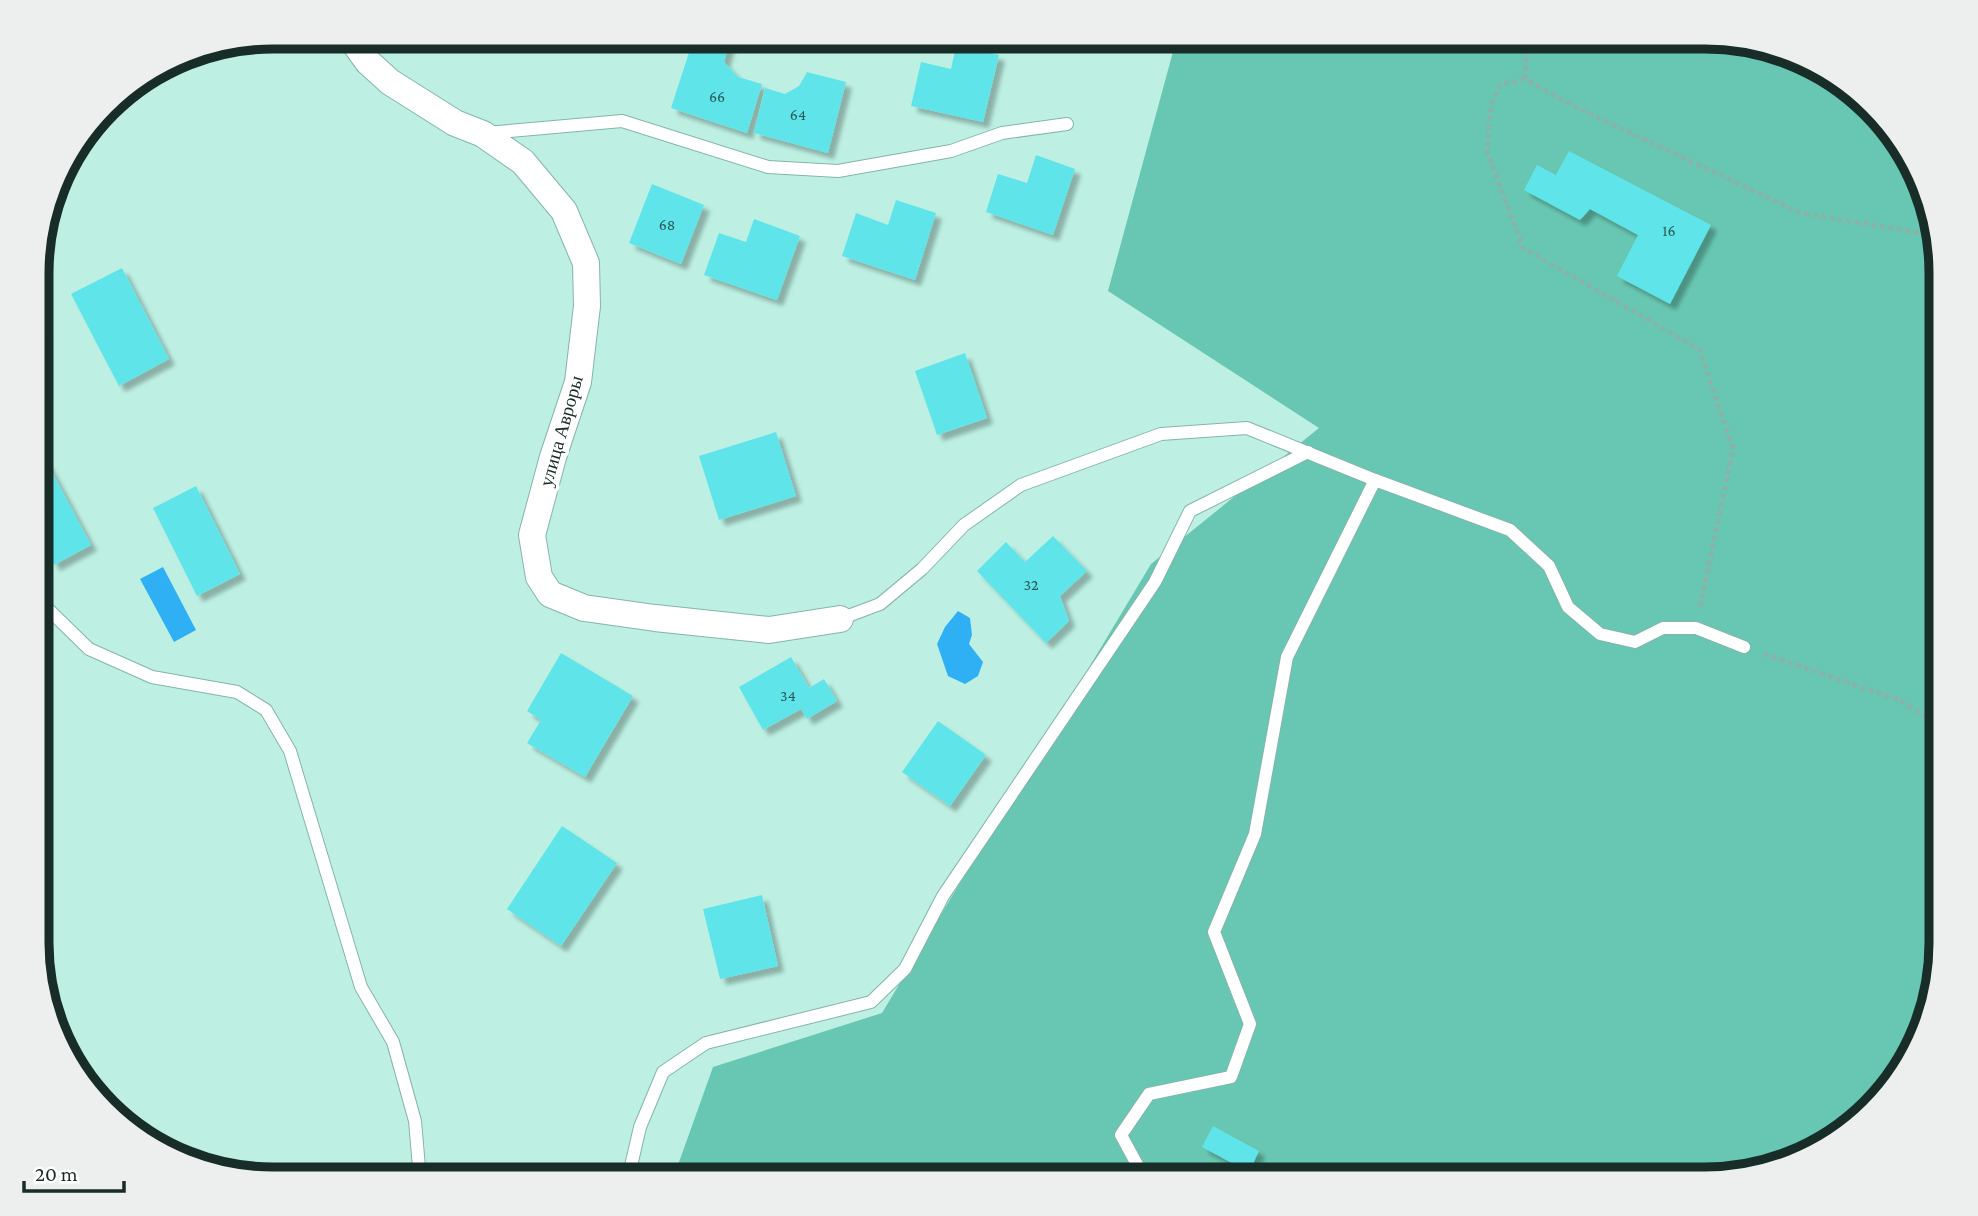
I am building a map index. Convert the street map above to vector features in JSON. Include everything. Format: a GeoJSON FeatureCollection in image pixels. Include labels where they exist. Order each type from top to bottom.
{"type":"FeatureCollection","features":[{"type":"Feature","properties":{"kind":"street","name":"улица Авроры"},"geometry":{"type":"LineString","coordinates":[[359,49],[368,62],[390,82],[455,123],[483,134],[523,162],[564,211],[586,263],[587,306],[578,382],[553,457],[533,535],[539,577],[550,594],[584,608],[769,630],[840,619]]}},
{"type":"Feature","properties":{"kind":"lane"},"geometry":{"type":"LineString","coordinates":[[483,134],[622,121],[768,167],[838,171],[951,151],[1002,133],[1067,124]]}},
{"type":"Feature","properties":{"kind":"lane"},"geometry":{"type":"LineString","coordinates":[[840,619],[880,604],[922,569],[964,525],[1021,485],[1160,434],[1247,429],[1510,530],[1549,566],[1568,607],[1600,634],[1635,642],[1663,628],[1696,628],[1744,647]]}},
{"type":"Feature","properties":{"kind":"lane"},"geometry":{"type":"LineString","coordinates":[[631,1167],[640,1127],[663,1072],[706,1044],[870,1002],[905,969],[943,896],[1155,582],[1190,511],[1308,452]]}},
{"type":"Feature","properties":{"kind":"lane"},"geometry":{"type":"LineString","coordinates":[[1138,1167],[1121,1135],[1149,1094],[1231,1077],[1250,1024],[1214,932],[1255,834],[1287,657],[1376,480]]}},
{"type":"Feature","properties":{"kind":"lane"},"geometry":{"type":"LineString","coordinates":[[49,610],[89,649],[152,677],[237,692],[266,710],[290,751],[360,987],[393,1042],[415,1121],[419,1167]]}},
{"type":"Feature","properties":{"kind":"path"},"geometry":{"type":"LineString","coordinates":[[1525,79],[1526,49]]}},
{"type":"Feature","properties":{"kind":"path"},"geometry":{"type":"LineString","coordinates":[[1696,628],[1733,449],[1699,349],[1523,248],[1487,151],[1491,105],[1500,85],[1525,79],[1575,107],[1801,213],[1925,232]]}},
{"type":"Feature","properties":{"kind":"path"},"geometry":{"type":"LineString","coordinates":[[1744,647],[1899,699],[1929,718]]}},
{"type":"Feature","properties":{"kind":"green space"},"geometry":{"type":"Polygon","coordinates":[[[1174,49],[1735,51],[1791,66],[1817,79],[1853,104],[1874,125],[1906,174],[1925,229],[1929,258],[1929,958],[1925,987],[1906,1042],[1883,1080],[1864,1102],[1842,1121],[1791,1150],[1763,1159],[1720,1167],[677,1167],[713,1067],[882,1013],[1151,564],[1319,428],[1108,291],[1174,49]]]}},
{"type":"Feature","properties":{"kind":"water"},"geometry":{"type":"Polygon","coordinates":[[[163,567],[196,630],[174,642],[140,579],[163,567]]]}},
{"type":"Feature","properties":{"kind":"water"},"geometry":{"type":"Polygon","coordinates":[[[958,611],[970,618],[972,635],[969,644],[983,662],[978,676],[965,684],[948,676],[937,644],[945,627],[958,611]]]}},
{"type":"Feature","properties":{"kind":"building"},"geometry":{"type":"Polygon","coordinates":[[[690,49],[728,49],[724,62],[738,77],[762,84],[747,133],[671,108],[690,49]]]}},
{"type":"Feature","properties":{"kind":"building"},"geometry":{"type":"Polygon","coordinates":[[[955,49],[999,55],[983,122],[911,106],[921,62],[951,69],[955,49]]]}},
{"type":"Feature","properties":{"kind":"building"},"geometry":{"type":"Polygon","coordinates":[[[807,72],[846,82],[828,153],[754,133],[765,88],[785,94],[799,86],[807,72]]]}},
{"type":"Feature","properties":{"kind":"building"},"geometry":{"type":"Polygon","coordinates":[[[1569,151],[1711,225],[1670,304],[1617,276],[1638,235],[1590,209],[1580,220],[1524,190],[1537,165],[1556,175],[1569,151]]]}},
{"type":"Feature","properties":{"kind":"building"},"geometry":{"type":"Polygon","coordinates":[[[1036,155],[1075,169],[1053,235],[986,212],[998,174],[1027,183],[1036,155]]]}},
{"type":"Feature","properties":{"kind":"building"},"geometry":{"type":"Polygon","coordinates":[[[652,184],[704,205],[681,264],[629,243],[652,184]]]}},
{"type":"Feature","properties":{"kind":"building"},"geometry":{"type":"Polygon","coordinates":[[[896,200],[936,213],[915,280],[842,256],[856,213],[888,225],[896,200]]]}},
{"type":"Feature","properties":{"kind":"building"},"geometry":{"type":"Polygon","coordinates":[[[754,219],[800,236],[777,300],[704,275],[719,233],[746,242],[754,219]]]}},
{"type":"Feature","properties":{"kind":"building"},"geometry":{"type":"Polygon","coordinates":[[[122,268],[169,359],[119,386],[71,294],[122,268]]]}},
{"type":"Feature","properties":{"kind":"building"},"geometry":{"type":"Polygon","coordinates":[[[965,353],[987,418],[937,435],[915,371],[965,353]]]}},
{"type":"Feature","properties":{"kind":"building"},"geometry":{"type":"Polygon","coordinates":[[[776,432],[796,496],[719,520],[699,456],[776,432]]]}},
{"type":"Feature","properties":{"kind":"building"},"geometry":{"type":"Polygon","coordinates":[[[49,467],[91,545],[54,565],[49,556],[49,467]]]}},
{"type":"Feature","properties":{"kind":"building"},"geometry":{"type":"Polygon","coordinates":[[[196,486],[240,574],[197,596],[153,508],[196,486]]]}},
{"type":"Feature","properties":{"kind":"building"},"geometry":{"type":"Polygon","coordinates":[[[1053,536],[1087,571],[1060,596],[1069,621],[1046,643],[977,571],[1006,542],[1025,562],[1053,536]]]}},
{"type":"Feature","properties":{"kind":"building"},"geometry":{"type":"Polygon","coordinates":[[[561,653],[633,696],[585,777],[527,743],[541,720],[527,711],[561,653]]]}},
{"type":"Feature","properties":{"kind":"building"},"geometry":{"type":"Polygon","coordinates":[[[791,657],[809,688],[824,679],[837,701],[807,719],[801,709],[763,730],[739,687],[791,657]]]}},
{"type":"Feature","properties":{"kind":"building"},"geometry":{"type":"Polygon","coordinates":[[[938,721],[986,755],[950,806],[902,772],[938,721]]]}},
{"type":"Feature","properties":{"kind":"building"},"geometry":{"type":"Polygon","coordinates":[[[562,826],[617,863],[561,946],[507,909],[562,826]]]}},
{"type":"Feature","properties":{"kind":"building"},"geometry":{"type":"Polygon","coordinates":[[[762,895],[778,966],[720,979],[703,909],[762,895]]]}},
{"type":"Feature","properties":{"kind":"building"},"geometry":{"type":"Polygon","coordinates":[[[1213,1126],[1259,1151],[1251,1167],[1240,1167],[1202,1147],[1213,1126]]]}}]}
